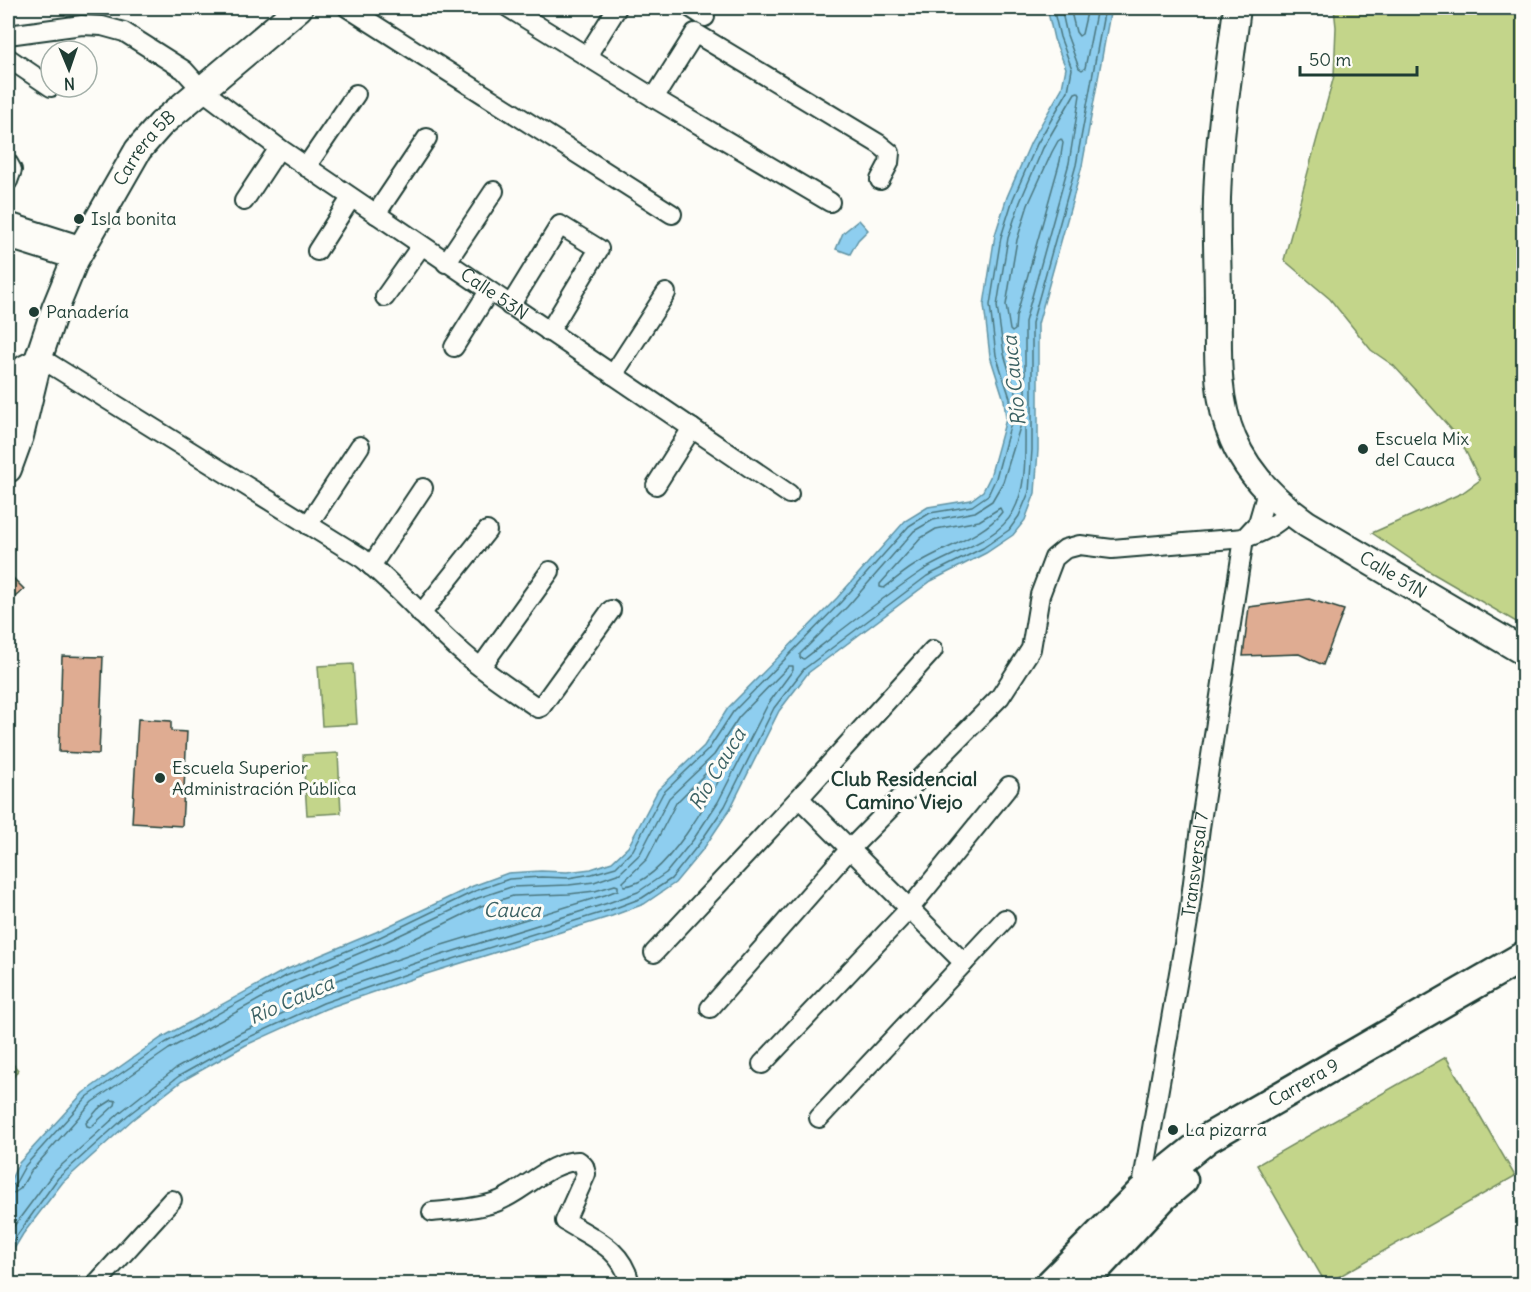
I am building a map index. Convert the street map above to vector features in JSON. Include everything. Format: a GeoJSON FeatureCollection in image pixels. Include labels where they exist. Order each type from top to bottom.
{"type":"FeatureCollection","features":[{"type":"Feature","properties":{"kind":"main road","name":"Carrera 5B"},"geometry":{"type":"LineString","coordinates":[[8,468],[20,436],[39,357],[55,309],[79,253],[138,150],[161,124],[299,8]]}},
{"type":"Feature","properties":{"kind":"main road","name":"Calle 51N"},"geometry":{"type":"LineString","coordinates":[[1237,8],[1223,113],[1217,198],[1218,354],[1222,398],[1232,439],[1247,465],[1268,492],[1290,512],[1524,652]]}},
{"type":"Feature","properties":{"kind":"main road","name":"Carrera 9"},"geometry":{"type":"LineString","coordinates":[[1050,1284],[1141,1192],[1208,1138],[1524,956]]}},
{"type":"Feature","properties":{"kind":"main road","name":"Carrera 9"},"geometry":{"type":"LineString","coordinates":[[1082,1284],[1164,1196],[1214,1155],[1524,975]]}},
{"type":"Feature","properties":{"kind":"street"},"geometry":{"type":"LineString","coordinates":[[348,8],[672,214]]}},
{"type":"Feature","properties":{"kind":"street"},"geometry":{"type":"LineString","coordinates":[[587,56],[617,8]]}},
{"type":"Feature","properties":{"kind":"street"},"geometry":{"type":"LineString","coordinates":[[520,10],[654,98],[830,202]]}},
{"type":"Feature","properties":{"kind":"street","name":"Calle 53N"},"geometry":{"type":"LineString","coordinates":[[8,35],[82,25],[102,26],[124,32],[184,70],[202,90],[306,167],[789,494]]}},
{"type":"Feature","properties":{"kind":"street"},"geometry":{"type":"LineString","coordinates":[[654,98],[694,33],[879,144],[890,153],[890,164],[880,180]]}},
{"type":"Feature","properties":{"kind":"street"},"geometry":{"type":"LineString","coordinates":[[8,58],[39,79]]}},
{"type":"Feature","properties":{"kind":"street"},"geometry":{"type":"LineString","coordinates":[[306,167],[356,94]]}},
{"type":"Feature","properties":{"kind":"street"},"geometry":{"type":"LineString","coordinates":[[375,214],[427,138]]}},
{"type":"Feature","properties":{"kind":"street"},"geometry":{"type":"LineString","coordinates":[[244,201],[279,148]]}},
{"type":"Feature","properties":{"kind":"street"},"geometry":{"type":"LineString","coordinates":[[8,163],[12,170],[8,181]]}},
{"type":"Feature","properties":{"kind":"street"},"geometry":{"type":"LineString","coordinates":[[446,263],[494,191]]}},
{"type":"Feature","properties":{"kind":"street"},"geometry":{"type":"LineString","coordinates":[[318,251],[351,198]]}},
{"type":"Feature","properties":{"kind":"street"},"geometry":{"type":"LineString","coordinates":[[8,222],[79,253]]}},
{"type":"Feature","properties":{"kind":"street"},"geometry":{"type":"LineString","coordinates":[[510,306],[560,225],[600,249],[549,332]]}},
{"type":"Feature","properties":{"kind":"street"},"geometry":{"type":"LineString","coordinates":[[8,239],[79,253]]}},
{"type":"Feature","properties":{"kind":"street"},"geometry":{"type":"LineString","coordinates":[[385,297],[422,246]]}},
{"type":"Feature","properties":{"kind":"street"},"geometry":{"type":"LineString","coordinates":[[454,347],[489,291]]}},
{"type":"Feature","properties":{"kind":"street"},"geometry":{"type":"LineString","coordinates":[[614,375],[666,293]]}},
{"type":"Feature","properties":{"kind":"street"},"geometry":{"type":"LineString","coordinates":[[8,410],[23,365],[39,357],[371,566],[481,667],[538,708],[541,707],[611,610]]}},
{"type":"Feature","properties":{"kind":"street"},"geometry":{"type":"LineString","coordinates":[[656,485],[692,428]]}},
{"type":"Feature","properties":{"kind":"street"},"geometry":{"type":"LineString","coordinates":[[308,525],[360,446]]}},
{"type":"Feature","properties":{"kind":"street"},"geometry":{"type":"LineString","coordinates":[[371,566],[423,488]]}},
{"type":"Feature","properties":{"kind":"street"},"geometry":{"type":"LineString","coordinates":[[1244,538],[1258,523],[1268,492]]}},
{"type":"Feature","properties":{"kind":"street"},"geometry":{"type":"LineString","coordinates":[[710,1008],[849,850],[1000,697],[1030,649],[1040,595],[1054,558],[1065,549],[1080,545],[1112,549],[1244,538],[1259,534],[1274,526],[1290,512]]}},
{"type":"Feature","properties":{"kind":"street"},"geometry":{"type":"LineString","coordinates":[[421,614],[487,531]]}},
{"type":"Feature","properties":{"kind":"street","name":"Transversal 7"},"geometry":{"type":"LineString","coordinates":[[1141,1192],[1186,931],[1244,538]]}},
{"type":"Feature","properties":{"kind":"street"},"geometry":{"type":"LineString","coordinates":[[481,667],[550,572]]}},
{"type":"Feature","properties":{"kind":"street"},"geometry":{"type":"LineString","coordinates":[[654,952],[799,798],[933,650]]}},
{"type":"Feature","properties":{"kind":"street"},"geometry":{"type":"LineString","coordinates":[[762,1064],[910,908],[1009,786]]}},
{"type":"Feature","properties":{"kind":"street"},"geometry":{"type":"LineString","coordinates":[[799,798],[964,963]]}},
{"type":"Feature","properties":{"kind":"street"},"geometry":{"type":"LineString","coordinates":[[819,1118],[1005,919]]}},
{"type":"Feature","properties":{"kind":"street"},"geometry":{"type":"LineString","coordinates":[[432,1212],[466,1209],[497,1202],[564,1163],[579,1161],[584,1166],[586,1174],[565,1221],[612,1250],[625,1264],[630,1284]]}},
{"type":"Feature","properties":{"kind":"street"},"geometry":{"type":"LineString","coordinates":[[96,1284],[172,1200]]}},
{"type":"Feature","properties":{"kind":"green space"},"geometry":{"type":"Polygon","coordinates":[[[1334,8],[1523,8],[1523,626],[1427,570],[1372,533],[1462,493],[1480,480],[1459,438],[1427,402],[1394,366],[1371,350],[1330,299],[1284,260],[1334,76],[1336,27],[1334,8]]]}},
{"type":"Feature","properties":{"kind":"green space"},"geometry":{"type":"Polygon","coordinates":[[[353,664],[357,724],[322,726],[318,666],[353,664]]]}},
{"type":"Feature","properties":{"kind":"green space"},"geometry":{"type":"Polygon","coordinates":[[[338,753],[341,813],[307,815],[303,755],[338,753]]]}},
{"type":"Feature","properties":{"kind":"green space"},"geometry":{"type":"Polygon","coordinates":[[[1446,1057],[1515,1176],[1326,1284],[1257,1165],[1446,1057]]]}},
{"type":"Feature","properties":{"kind":"green space"},"geometry":{"type":"Polygon","coordinates":[[[8,1058],[18,1070],[8,1086],[8,1058]]]}},
{"type":"Feature","properties":{"kind":"water","name":"Cauca"},"geometry":{"type":"Polygon","coordinates":[[[1047,8],[1111,8],[1082,166],[1038,324],[1038,450],[1035,493],[1025,520],[1013,535],[986,553],[931,581],[808,673],[779,711],[730,809],[704,848],[675,883],[644,904],[612,916],[423,975],[325,1009],[246,1045],[182,1081],[132,1120],[63,1182],[23,1234],[8,1259],[8,1185],[19,1163],[83,1093],[161,1038],[283,971],[376,932],[473,886],[508,873],[567,872],[591,869],[612,862],[628,847],[658,790],[704,746],[728,708],[837,598],[905,521],[928,507],[971,500],[983,491],[990,477],[1006,419],[1004,400],[990,356],[984,305],[995,235],[1007,197],[1031,142],[1062,88],[1066,68],[1054,39],[1047,8]]]}},
{"type":"Feature","properties":{"kind":"water"},"geometry":{"type":"Polygon","coordinates":[[[859,220],[868,230],[858,240],[850,254],[836,249],[843,233],[859,220]]]}},
{"type":"Feature","properties":{"kind":"building"},"geometry":{"type":"Polygon","coordinates":[[[8,573],[24,589],[8,603],[8,573]]]}},
{"type":"Feature","properties":{"kind":"building"},"geometry":{"type":"Polygon","coordinates":[[[1309,599],[1344,610],[1323,665],[1299,654],[1243,656],[1249,607],[1309,599]]]}},
{"type":"Feature","properties":{"kind":"building"},"geometry":{"type":"Polygon","coordinates":[[[62,656],[103,657],[99,754],[59,752],[62,656]]]}},
{"type":"Feature","properties":{"kind":"building","name":"Escuela Superior Administración Pública"},"geometry":{"type":"Polygon","coordinates":[[[138,719],[171,721],[171,731],[187,732],[182,826],[132,823],[138,719]]]}},
{"type":"Feature","properties":{"kind":"place","name":"Isla bonita"},"geometry":{"type":"Point","coordinates":[79,219]}},
{"type":"Feature","properties":{"kind":"place","name":"Panadería"},"geometry":{"type":"Point","coordinates":[34,312]}},
{"type":"Feature","properties":{"kind":"place","name":"Escuela Mix del Cauca"},"geometry":{"type":"Point","coordinates":[1363,449]}},
{"type":"Feature","properties":{"kind":"place","name":"Escuela Superior Administración Pública"},"geometry":{"type":"Point","coordinates":[160,778]}},
{"type":"Feature","properties":{"kind":"place","name":"La pizarra"},"geometry":{"type":"Point","coordinates":[1173,1130]}},
{"type":"Feature","properties":{"kind":"district","name":"Club Residencial Camino Viejo"},"geometry":{"type":"Point","coordinates":[904,790]}},
{"type":"Feature","properties":{"kind":"water label","name":"Río Cauca"},"geometry":{"type":"Point","coordinates":[1014,381]}},
{"type":"Feature","properties":{"kind":"water label","name":"Río Cauca"},"geometry":{"type":"Point","coordinates":[717,769]}},
{"type":"Feature","properties":{"kind":"water label","name":"Río Cauca"},"geometry":{"type":"Point","coordinates":[291,1000]}}]}
